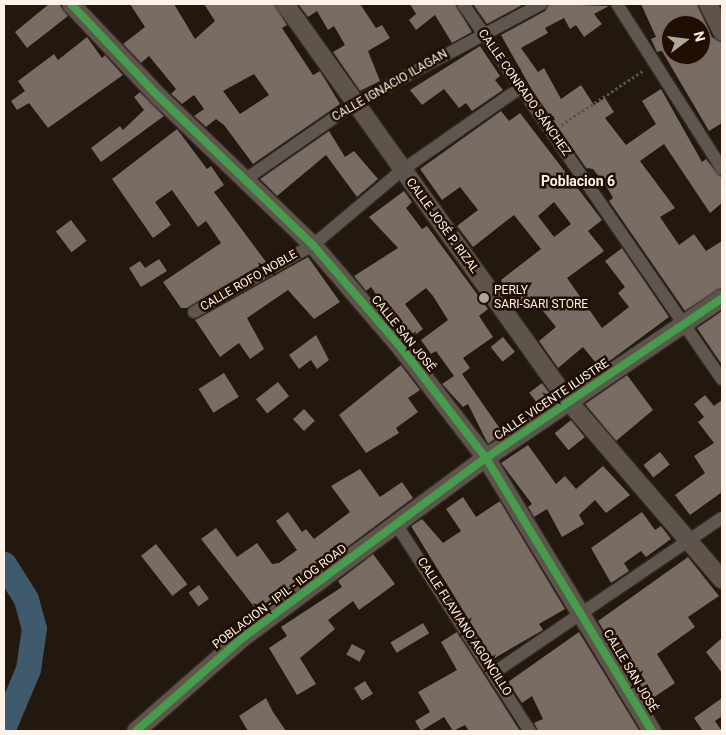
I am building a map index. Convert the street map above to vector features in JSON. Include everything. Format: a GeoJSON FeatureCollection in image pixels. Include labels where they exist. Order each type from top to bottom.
{"type":"FeatureCollection","features":[{"type":"Feature","properties":{"kind":"street","name":"CALLE JOSÉ P. RIZAL"},"geometry":{"type":"LineString","coordinates":[[285,4],[401,171],[570,403],[687,543],[722,580]]}},
{"type":"Feature","properties":{"kind":"street","name":"CALLE CONRADO SÁNCHEZ"},"geometry":{"type":"LineString","coordinates":[[463,4],[520,88],[552,131],[682,325],[722,379]]}},
{"type":"Feature","properties":{"kind":"street","name":"CALLE IGNACIO ILAGAN"},"geometry":{"type":"LineString","coordinates":[[246,179],[354,104],[482,33],[541,4]]}},
{"type":"Feature","properties":{"kind":"street"},"geometry":{"type":"LineString","coordinates":[[617,4],[656,62],[722,169]]}},
{"type":"Feature","properties":{"kind":"street"},"geometry":{"type":"LineString","coordinates":[[708,4],[722,32]]}},
{"type":"Feature","properties":{"kind":"street","name":"CALLE SAN JOSÉ"},"geometry":{"type":"LineString","coordinates":[[79,6],[160,97],[313,245],[402,349],[486,458],[582,612],[652,731]]}},
{"type":"Feature","properties":{"kind":"street","name":"CALLE ROFO NOBLE"},"geometry":{"type":"LineString","coordinates":[[194,312],[313,245],[401,171],[520,88]]}},
{"type":"Feature","properties":{"kind":"street","name":"CALLE VICENTE ILUSTRE"},"geometry":{"type":"LineString","coordinates":[[396,524],[486,458],[570,403],[722,298]]}},
{"type":"Feature","properties":{"kind":"street"},"geometry":{"type":"LineString","coordinates":[[495,672],[722,518]]}},
{"type":"Feature","properties":{"kind":"street","name":"CALLE FLAVIANO AGONCILLO"},"geometry":{"type":"LineString","coordinates":[[396,524],[495,672],[530,731]]}},
{"type":"Feature","properties":{"kind":"street","name":"POBLACION - IPIL - ILOG ROAD"},"geometry":{"type":"LineString","coordinates":[[136,731],[241,639],[396,524]]}},
{"type":"Feature","properties":{"kind":"path"},"geometry":{"type":"LineString","coordinates":[[552,131],[656,62]]}},
{"type":"Feature","properties":{"kind":"building"},"geometry":{"type":"Polygon","coordinates":[[[49,4],[59,4],[68,16],[27,48],[15,32],[49,4]]]}},
{"type":"Feature","properties":{"kind":"building"},"geometry":{"type":"Polygon","coordinates":[[[130,4],[174,4],[195,39],[215,21],[204,4],[275,4],[287,25],[282,28],[313,75],[320,71],[340,104],[253,164],[224,125],[216,119],[206,127],[194,116],[204,109],[194,95],[182,104],[171,94],[176,89],[149,56],[141,63],[123,44],[145,27],[130,4]],[[254,74],[223,91],[240,114],[269,95],[254,74]]]}},
{"type":"Feature","properties":{"kind":"building"},"geometry":{"type":"Polygon","coordinates":[[[298,4],[360,4],[376,28],[382,25],[390,38],[368,51],[380,81],[360,91],[333,52],[345,45],[334,26],[328,30],[317,11],[308,17],[298,4]]]}},
{"type":"Feature","properties":{"kind":"building"},"geometry":{"type":"Polygon","coordinates":[[[410,4],[455,4],[472,32],[452,43],[435,15],[416,30],[409,20],[416,14],[410,4]]]}},
{"type":"Feature","properties":{"kind":"building"},"geometry":{"type":"Polygon","coordinates":[[[473,4],[524,4],[487,24],[473,4]]]}},
{"type":"Feature","properties":{"kind":"building"},"geometry":{"type":"Polygon","coordinates":[[[549,4],[609,6],[594,14],[602,24],[584,37],[576,25],[570,29],[564,18],[545,28],[548,33],[521,48],[538,72],[544,68],[561,99],[581,85],[594,105],[605,98],[614,112],[605,118],[626,145],[656,124],[642,101],[661,89],[702,162],[706,159],[722,178],[722,203],[710,213],[664,144],[640,161],[675,208],[660,217],[679,245],[694,234],[706,251],[722,241],[722,288],[685,311],[609,201],[613,198],[608,189],[593,169],[586,168],[532,90],[501,35],[545,11],[549,4]]]}},
{"type":"Feature","properties":{"kind":"building"},"geometry":{"type":"Polygon","coordinates":[[[641,4],[697,4],[702,15],[661,15],[661,51],[657,52],[651,39],[656,37],[641,4]]]}},
{"type":"Feature","properties":{"kind":"building"},"geometry":{"type":"Polygon","coordinates":[[[711,35],[722,42],[722,123],[709,131],[670,65],[711,65],[711,35]]]}},
{"type":"Feature","properties":{"kind":"building"},"geometry":{"type":"Polygon","coordinates":[[[87,37],[102,58],[105,55],[123,75],[48,128],[29,103],[17,110],[11,101],[25,91],[18,81],[54,54],[58,60],[87,37]]]}},
{"type":"Feature","properties":{"kind":"building"},"geometry":{"type":"Polygon","coordinates":[[[480,46],[500,76],[495,80],[503,90],[472,111],[466,103],[459,108],[444,89],[422,105],[410,90],[480,46]]]}},
{"type":"Feature","properties":{"kind":"building"},"geometry":{"type":"Polygon","coordinates":[[[140,92],[164,116],[101,162],[91,148],[120,126],[123,130],[144,110],[134,97],[140,92]]]}},
{"type":"Feature","properties":{"kind":"building"},"geometry":{"type":"Polygon","coordinates":[[[501,111],[509,121],[520,113],[602,220],[588,231],[604,251],[567,278],[602,328],[629,307],[618,293],[625,287],[605,261],[622,248],[669,317],[600,368],[583,347],[558,368],[539,341],[556,327],[531,296],[518,306],[501,280],[541,249],[514,215],[473,247],[457,226],[478,210],[460,187],[442,200],[420,169],[501,111]],[[554,202],[538,216],[554,237],[571,224],[554,202]]]}},
{"type":"Feature","properties":{"kind":"building"},"geometry":{"type":"Polygon","coordinates":[[[177,129],[207,169],[211,166],[224,185],[214,192],[266,262],[187,308],[181,308],[163,282],[221,243],[206,221],[198,227],[172,190],[155,202],[171,225],[153,238],[112,179],[177,129]]]}},
{"type":"Feature","properties":{"kind":"building"},"geometry":{"type":"Polygon","coordinates":[[[329,131],[345,157],[354,151],[378,179],[357,197],[326,155],[277,196],[260,179],[329,131]]]}},
{"type":"Feature","properties":{"kind":"building"},"geometry":{"type":"Polygon","coordinates":[[[404,191],[412,202],[406,208],[422,229],[427,226],[488,309],[479,316],[493,337],[463,358],[470,368],[462,374],[503,433],[488,444],[468,404],[463,407],[442,384],[454,376],[436,351],[431,354],[421,340],[448,320],[433,296],[426,288],[405,304],[423,329],[408,340],[371,287],[366,291],[354,276],[398,248],[369,217],[404,191]]]}},
{"type":"Feature","properties":{"kind":"building"},"geometry":{"type":"Polygon","coordinates":[[[71,220],[87,241],[71,252],[56,231],[71,220]]]}},
{"type":"Feature","properties":{"kind":"building"},"geometry":{"type":"Polygon","coordinates":[[[308,257],[340,302],[314,319],[288,290],[247,318],[264,349],[250,359],[239,343],[220,357],[195,320],[308,257]]]}},
{"type":"Feature","properties":{"kind":"building"},"geometry":{"type":"Polygon","coordinates":[[[159,259],[167,271],[141,287],[129,268],[140,261],[145,268],[159,259]]]}},
{"type":"Feature","properties":{"kind":"building"},"geometry":{"type":"Polygon","coordinates":[[[722,311],[722,365],[697,328],[722,311]]]}},
{"type":"Feature","properties":{"kind":"building"},"geometry":{"type":"Polygon","coordinates":[[[316,335],[329,360],[317,369],[311,360],[299,369],[289,355],[316,335]]]}},
{"type":"Feature","properties":{"kind":"building"},"geometry":{"type":"Polygon","coordinates":[[[503,337],[515,352],[503,362],[491,347],[503,337]]]}},
{"type":"Feature","properties":{"kind":"building"},"geometry":{"type":"Polygon","coordinates":[[[401,365],[420,390],[408,398],[418,412],[396,428],[399,433],[366,453],[339,415],[401,365]]]}},
{"type":"Feature","properties":{"kind":"building"},"geometry":{"type":"Polygon","coordinates":[[[224,373],[239,397],[213,413],[199,389],[224,373]]]}},
{"type":"Feature","properties":{"kind":"building"},"geometry":{"type":"Polygon","coordinates":[[[627,375],[653,410],[616,441],[585,404],[627,375]]]}},
{"type":"Feature","properties":{"kind":"building"},"geometry":{"type":"Polygon","coordinates":[[[278,382],[289,396],[267,413],[256,399],[278,382]]]}},
{"type":"Feature","properties":{"kind":"building"},"geometry":{"type":"Polygon","coordinates":[[[542,383],[554,399],[541,409],[529,393],[542,383]]]}},
{"type":"Feature","properties":{"kind":"building"},"geometry":{"type":"Polygon","coordinates":[[[705,395],[714,406],[722,400],[722,492],[690,515],[675,495],[705,473],[694,456],[714,443],[698,422],[704,417],[694,404],[705,395]]]}},
{"type":"Feature","properties":{"kind":"building"},"geometry":{"type":"Polygon","coordinates":[[[304,409],[315,421],[304,431],[293,419],[304,409]]]}},
{"type":"Feature","properties":{"kind":"building"},"geometry":{"type":"Polygon","coordinates":[[[571,420],[585,437],[569,450],[555,433],[571,420]]]}},
{"type":"Feature","properties":{"kind":"building"},"geometry":{"type":"Polygon","coordinates":[[[528,445],[556,484],[565,476],[576,489],[603,466],[630,495],[606,513],[595,500],[579,515],[584,524],[562,537],[547,509],[534,517],[528,507],[532,504],[501,463],[528,445]]]}},
{"type":"Feature","properties":{"kind":"building"},"geometry":{"type":"Polygon","coordinates":[[[660,452],[670,465],[653,478],[643,465],[660,452]]]}},
{"type":"Feature","properties":{"kind":"building"},"geometry":{"type":"Polygon","coordinates":[[[360,469],[380,497],[402,482],[413,498],[259,613],[201,539],[216,528],[237,557],[257,543],[272,564],[279,563],[297,550],[276,521],[288,512],[302,532],[306,529],[314,539],[350,512],[331,486],[360,469]]]}},
{"type":"Feature","properties":{"kind":"building"},"geometry":{"type":"Polygon","coordinates":[[[463,497],[476,517],[500,501],[565,609],[539,624],[543,630],[493,659],[411,526],[422,519],[443,543],[461,531],[446,509],[463,497]]]}},
{"type":"Feature","properties":{"kind":"building"},"geometry":{"type":"Polygon","coordinates":[[[642,512],[655,530],[661,526],[671,539],[646,557],[641,551],[624,563],[629,571],[611,583],[591,548],[642,512]]]}},
{"type":"Feature","properties":{"kind":"building"},"geometry":{"type":"Polygon","coordinates":[[[156,544],[187,584],[172,596],[141,556],[156,544]]]}},
{"type":"Feature","properties":{"kind":"building"},"geometry":{"type":"Polygon","coordinates":[[[373,554],[395,584],[359,610],[353,601],[328,620],[335,629],[300,658],[316,684],[297,695],[269,648],[287,636],[281,627],[342,587],[338,581],[373,554]]]}},
{"type":"Feature","properties":{"kind":"building"},"geometry":{"type":"Polygon","coordinates":[[[688,557],[719,596],[688,617],[695,627],[657,654],[675,683],[647,702],[598,621],[688,557]]]}},
{"type":"Feature","properties":{"kind":"building"},"geometry":{"type":"Polygon","coordinates":[[[199,585],[209,599],[198,606],[188,593],[199,585]]]}},
{"type":"Feature","properties":{"kind":"building"},"geometry":{"type":"Polygon","coordinates":[[[423,623],[429,633],[397,653],[390,643],[423,623]]]}},
{"type":"Feature","properties":{"kind":"building"},"geometry":{"type":"Polygon","coordinates":[[[457,632],[520,731],[469,731],[465,725],[453,731],[444,717],[421,731],[415,721],[430,712],[418,692],[457,670],[441,642],[457,632]]]}},
{"type":"Feature","properties":{"kind":"building"},"geometry":{"type":"Polygon","coordinates":[[[579,632],[639,730],[538,731],[534,723],[543,719],[532,696],[522,703],[508,682],[579,632]]]}},
{"type":"Feature","properties":{"kind":"building"},"geometry":{"type":"Polygon","coordinates":[[[722,638],[722,673],[706,652],[722,638]]]}},
{"type":"Feature","properties":{"kind":"building"},"geometry":{"type":"Polygon","coordinates":[[[352,644],[365,651],[360,662],[346,655],[352,644]]]}},
{"type":"Feature","properties":{"kind":"building"},"geometry":{"type":"Polygon","coordinates":[[[365,681],[373,694],[362,701],[354,688],[365,681]]]}},
{"type":"Feature","properties":{"kind":"building"},"geometry":{"type":"Polygon","coordinates":[[[266,698],[286,731],[248,731],[239,716],[266,698]]]}},
{"type":"Feature","properties":{"kind":"building"},"geometry":{"type":"Polygon","coordinates":[[[722,698],[722,716],[715,721],[722,731],[703,731],[694,718],[722,698]]]}},
{"type":"Feature","properties":{"kind":"waterway"},"geometry":{"type":"LineString","coordinates":[[4,564],[26,599],[34,628],[28,669],[4,726]]}},
{"type":"Feature","properties":{"kind":"cycle path"},"geometry":{"type":"LineString","coordinates":[[71,4],[159,97],[313,245],[402,349],[486,458],[652,731]]}},
{"type":"Feature","properties":{"kind":"cycle path"},"geometry":{"type":"LineString","coordinates":[[136,731],[241,639],[486,458],[722,298]]}},
{"type":"Feature","properties":{"kind":"place","name":"PERLY SARI-SARI STORE"},"geometry":{"type":"Point","coordinates":[484,298]}},
{"type":"Feature","properties":{"kind":"district","name":"Poblacion 6"},"geometry":{"type":"Point","coordinates":[578,181]}}]}
